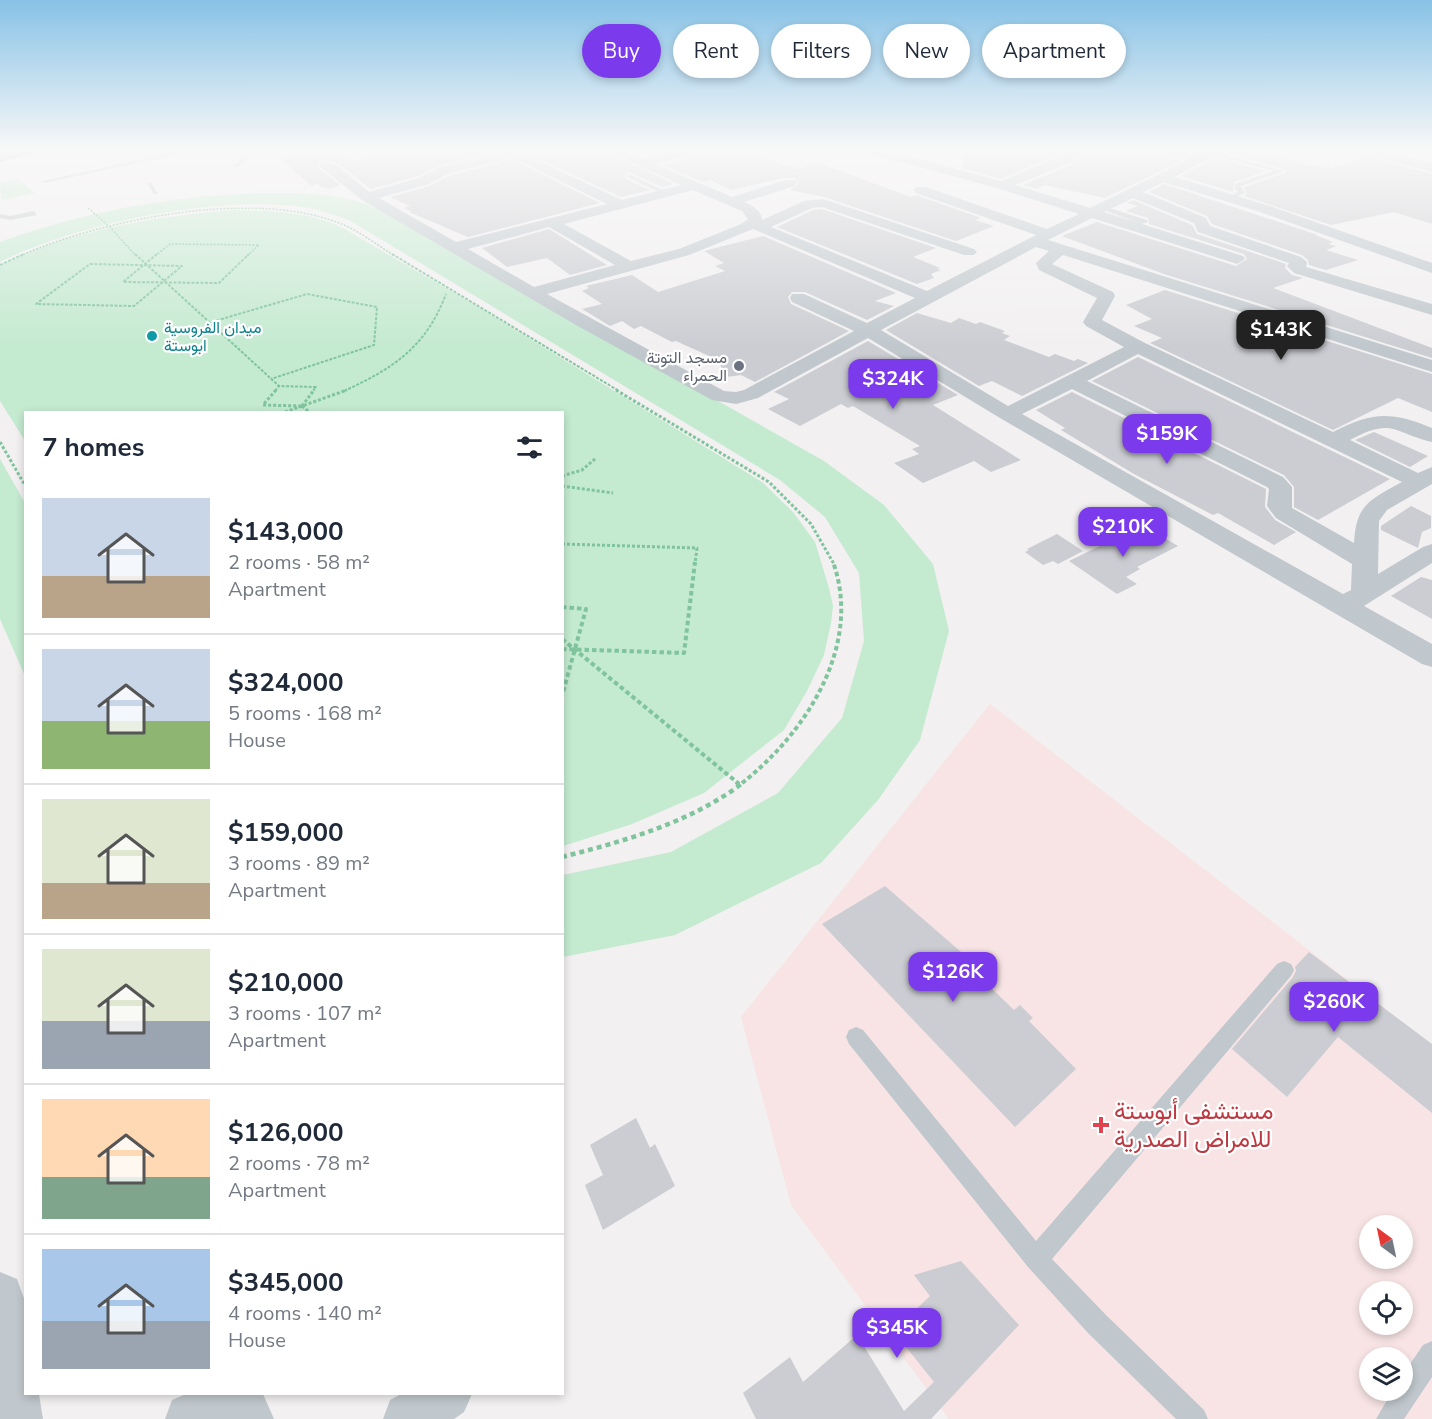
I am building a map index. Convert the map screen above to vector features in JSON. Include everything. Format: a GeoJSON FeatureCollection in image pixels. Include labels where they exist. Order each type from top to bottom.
{"type":"FeatureCollection","features":[{"type":"Feature","properties":{"kind":"street"},"geometry":{"type":"LineString","coordinates":[[399,215],[719,396],[729,398],[751,394],[869,332],[923,300],[1049,242],[1091,215]]}},
{"type":"Feature","properties":{"kind":"street"},"geometry":{"type":"LineString","coordinates":[[456,247],[576,215]]}},
{"type":"Feature","properties":{"kind":"street"},"geometry":{"type":"LineString","coordinates":[[533,292],[684,252],[746,227],[755,220],[754,215]]}},
{"type":"Feature","properties":{"kind":"street"},"geometry":{"type":"LineString","coordinates":[[784,215],[760,228],[923,300]]}},
{"type":"Feature","properties":{"kind":"street"},"geometry":{"type":"LineString","coordinates":[[862,215],[969,252]]}},
{"type":"Feature","properties":{"kind":"street"},"geometry":{"type":"LineString","coordinates":[[983,215],[1049,242],[1432,366]]}},
{"type":"Feature","properties":{"kind":"street"},"geometry":{"type":"LineString","coordinates":[[1110,215],[1237,259]]}},
{"type":"Feature","properties":{"kind":"street"},"geometry":{"type":"LineString","coordinates":[[1186,215],[1201,221],[1203,229],[1295,260],[1299,262],[1295,266],[1300,270],[1326,280],[1432,310]]}},
{"type":"Feature","properties":{"kind":"street"},"geometry":{"type":"LineString","coordinates":[[1280,215],[1432,268]]}},
{"type":"Feature","properties":{"kind":"street"},"geometry":{"type":"LineString","coordinates":[[550,222],[629,267]]}},
{"type":"Feature","properties":{"kind":"street"},"geometry":{"type":"LineString","coordinates":[[746,227],[923,300]]}},
{"type":"Feature","properties":{"kind":"street"},"geometry":{"type":"LineString","coordinates":[[1049,242],[1045,267],[1107,296],[1092,322],[1138,347],[1423,484]]}},
{"type":"Feature","properties":{"kind":"street"},"geometry":{"type":"LineString","coordinates":[[1326,280],[1390,254]]}},
{"type":"Feature","properties":{"kind":"street"},"geometry":{"type":"LineString","coordinates":[[798,298],[869,332],[1007,414],[1355,599],[1432,657]]}},
{"type":"Feature","properties":{"kind":"street"},"geometry":{"type":"LineString","coordinates":[[1288,320],[1274,327],[1347,358]]}},
{"type":"Feature","properties":{"kind":"street"},"geometry":{"type":"LineString","coordinates":[[1007,414],[1138,347]]}},
{"type":"Feature","properties":{"kind":"street"},"geometry":{"type":"LineString","coordinates":[[1072,381],[1275,482],[1281,487],[1279,506],[1284,513],[1364,560]]}},
{"type":"Feature","properties":{"kind":"street"},"geometry":{"type":"LineString","coordinates":[[1332,441],[1379,419],[1404,424],[1432,436]]}},
{"type":"Feature","properties":{"kind":"street"},"geometry":{"type":"LineString","coordinates":[[1355,599],[1364,560],[1368,521],[1379,505],[1423,484]]}},
{"type":"Feature","properties":{"kind":"street"},"geometry":{"type":"LineString","coordinates":[[1355,599],[1425,565]]}},
{"type":"Feature","properties":{"kind":"street"},"geometry":{"type":"LineString","coordinates":[[0,1296],[17,1419]]}},
{"type":"Feature","properties":{"kind":"street"},"geometry":{"type":"LineString","coordinates":[[409,1419],[445,1395]]}},
{"type":"Feature","properties":{"kind":"street"},"geometry":{"type":"LineString","coordinates":[[191,1419],[219,1405],[237,1406],[246,1413],[248,1419]]}},
{"type":"Feature","properties":{"kind":"lane"},"geometry":{"type":"LineString","coordinates":[[0,216],[10,218],[23,215]]}},
{"type":"Feature","properties":{"kind":"lane"},"geometry":{"type":"LineString","coordinates":[[1116,215],[1144,222]]}},
{"type":"Feature","properties":{"kind":"lane"},"geometry":{"type":"LineString","coordinates":[[0,227],[10,218]]}},
{"type":"Feature","properties":{"kind":"lane"},"geometry":{"type":"LineString","coordinates":[[1036,1259],[1284,970]]}},
{"type":"Feature","properties":{"kind":"lane"},"geometry":{"type":"LineString","coordinates":[[856,1037],[1036,1259],[1097,1324],[1195,1419]]}},
{"type":"Feature","properties":{"kind":"lane"},"geometry":{"type":"LineString","coordinates":[[1389,1419],[1432,1354]]}},
{"type":"Feature","properties":{"kind":"path"},"geometry":{"type":"LineString","coordinates":[[96,215],[144,265],[279,386],[316,387],[302,406]]}},
{"type":"Feature","properties":{"kind":"path"},"geometry":{"type":"LineString","coordinates":[[0,265],[39,248],[110,227],[172,215]]}},
{"type":"Feature","properties":{"kind":"path"},"geometry":{"type":"LineString","coordinates":[[313,215],[340,223],[769,482],[788,498],[814,531],[838,576],[842,606],[839,640],[820,687],[793,733],[740,784],[717,800],[651,829],[595,849],[564,857]]}},
{"type":"Feature","properties":{"kind":"path"},"geometry":{"type":"LineString","coordinates":[[170,244],[259,245],[219,283],[123,282],[144,265],[170,244]]}},
{"type":"Feature","properties":{"kind":"path"},"geometry":{"type":"LineString","coordinates":[[90,264],[144,265],[182,266],[134,306],[36,304],[90,264]]}},
{"type":"Feature","properties":{"kind":"path"},"geometry":{"type":"LineString","coordinates":[[208,323],[307,294],[377,306],[374,345],[271,379]]}},
{"type":"Feature","properties":{"kind":"path"},"geometry":{"type":"LineString","coordinates":[[288,411],[330,398],[376,375],[398,360],[417,345],[430,330],[446,294]]}},
{"type":"Feature","properties":{"kind":"path"},"geometry":{"type":"LineString","coordinates":[[279,386],[263,405],[302,406],[308,411]]}},
{"type":"Feature","properties":{"kind":"path"},"geometry":{"type":"LineString","coordinates":[[0,442],[24,484]]}},
{"type":"Feature","properties":{"kind":"path"},"geometry":{"type":"LineString","coordinates":[[564,475],[582,470],[595,459]]}},
{"type":"Feature","properties":{"kind":"path"},"geometry":{"type":"LineString","coordinates":[[564,486],[613,493]]}},
{"type":"Feature","properties":{"kind":"path"},"geometry":{"type":"LineString","coordinates":[[564,544],[697,548],[684,653],[564,649]]}},
{"type":"Feature","properties":{"kind":"path"},"geometry":{"type":"LineString","coordinates":[[564,608],[586,609],[564,688]]}},
{"type":"Feature","properties":{"kind":"path"},"geometry":{"type":"LineString","coordinates":[[564,641],[740,784]]}},
{"type":"Feature","properties":{"kind":"shaded area","name":"مستشفى أبوستة للامراض الصدرية"},"geometry":{"type":"Polygon","coordinates":[[[990,704],[1432,1045],[1432,1419],[949,1419],[791,1205],[741,1017],[990,704]]]}},
{"type":"Feature","properties":{"kind":"green space"},"geometry":{"type":"Polygon","coordinates":[[[90,215],[149,215],[69,235],[0,262],[0,242],[90,215]]]}},
{"type":"Feature","properties":{"kind":"green space"},"geometry":{"type":"Polygon","coordinates":[[[303,215],[341,227],[475,305],[762,482],[793,512],[815,542],[833,606],[824,655],[807,691],[784,730],[704,793],[632,824],[564,846],[564,411],[24,411],[24,439],[0,401],[0,266],[27,253],[85,234],[174,216],[303,215]]]}},
{"type":"Feature","properties":{"kind":"green space"},"geometry":{"type":"Polygon","coordinates":[[[334,215],[390,215],[824,461],[884,505],[933,564],[949,631],[920,740],[878,800],[821,863],[675,935],[564,957],[564,875],[671,852],[778,793],[842,718],[864,641],[859,573],[825,517],[780,480],[349,220],[334,215]]]}},
{"type":"Feature","properties":{"kind":"green space"},"geometry":{"type":"Polygon","coordinates":[[[0,459],[24,501],[24,674],[0,619],[0,459]]]}},
{"type":"Feature","properties":{"kind":"building"},"geometry":{"type":"Polygon","coordinates":[[[417,215],[553,215],[468,237],[417,215]]]}},
{"type":"Feature","properties":{"kind":"building"},"geometry":{"type":"Polygon","coordinates":[[[802,215],[840,215],[936,248],[913,257],[941,270],[931,274],[934,278],[917,284],[777,227],[802,215]]]}},
{"type":"Feature","properties":{"kind":"building"},"geometry":{"type":"Polygon","coordinates":[[[879,215],[973,215],[981,218],[975,220],[994,226],[956,241],[879,215]]]}},
{"type":"Feature","properties":{"kind":"building"},"geometry":{"type":"Polygon","coordinates":[[[1139,215],[1169,215],[1192,225],[1197,234],[1286,264],[1285,268],[1292,275],[1303,278],[1273,288],[1432,348],[1432,358],[1164,274],[1062,236],[1097,222],[1236,266],[1247,259],[1244,254],[1149,224],[1148,218],[1139,215]]]}},
{"type":"Feature","properties":{"kind":"building"},"geometry":{"type":"Polygon","coordinates":[[[1205,215],[1258,215],[1318,235],[1315,235],[1333,242],[1328,244],[1336,246],[1326,250],[1358,260],[1326,270],[1309,265],[1308,260],[1302,255],[1212,224],[1205,215]]]}},
{"type":"Feature","properties":{"kind":"building"},"geometry":{"type":"Polygon","coordinates":[[[1302,215],[1378,215],[1331,225],[1302,215]]]}},
{"type":"Feature","properties":{"kind":"building"},"geometry":{"type":"Polygon","coordinates":[[[1404,215],[1432,215],[1432,224],[1404,215]]]}},
{"type":"Feature","properties":{"kind":"building"},"geometry":{"type":"Polygon","coordinates":[[[549,229],[607,265],[570,275],[547,258],[507,267],[482,248],[549,229]]]}},
{"type":"Feature","properties":{"kind":"building"},"geometry":{"type":"Polygon","coordinates":[[[763,236],[896,293],[875,301],[894,306],[867,320],[805,292],[792,292],[788,297],[791,304],[849,331],[755,382],[741,375],[726,377],[718,360],[676,341],[672,342],[641,326],[634,329],[622,321],[610,326],[582,309],[602,304],[582,291],[589,288],[586,286],[632,275],[658,292],[725,271],[715,266],[724,263],[704,251],[763,236]]]}},
{"type":"Feature","properties":{"kind":"building"},"geometry":{"type":"Polygon","coordinates":[[[1165,290],[1432,374],[1432,412],[1398,398],[1333,430],[1150,343],[1162,338],[1134,326],[1152,319],[1126,305],[1165,290]]]}},
{"type":"Feature","properties":{"kind":"building"},"geometry":{"type":"Polygon","coordinates":[[[917,313],[951,323],[959,318],[976,324],[980,322],[1005,331],[1002,333],[1010,336],[1004,340],[1049,357],[1055,354],[1088,363],[1022,396],[992,381],[979,386],[886,330],[917,313]]]}},
{"type":"Feature","properties":{"kind":"building"},"geometry":{"type":"Polygon","coordinates":[[[868,341],[958,395],[933,405],[1021,460],[991,472],[974,461],[923,483],[894,463],[919,454],[912,449],[920,446],[853,406],[848,408],[841,404],[800,426],[768,409],[789,399],[774,392],[868,341]]]}},
{"type":"Feature","properties":{"kind":"building"},"geometry":{"type":"Polygon","coordinates":[[[1138,357],[1390,479],[1318,520],[1294,507],[1294,487],[1284,475],[1092,381],[1138,357]]]}},
{"type":"Feature","properties":{"kind":"building"},"geometry":{"type":"Polygon","coordinates":[[[1072,392],[1266,489],[1265,507],[1275,520],[1296,532],[1274,545],[1218,513],[1213,515],[1134,474],[1061,430],[1065,428],[1036,410],[1072,392]]]}},
{"type":"Feature","properties":{"kind":"building"},"geometry":{"type":"Polygon","coordinates":[[[1374,432],[1428,456],[1410,467],[1355,440],[1374,432]]]}},
{"type":"Feature","properties":{"kind":"building"},"geometry":{"type":"Polygon","coordinates":[[[1411,506],[1431,516],[1431,528],[1422,532],[1418,548],[1381,530],[1381,526],[1411,506]]]}},
{"type":"Feature","properties":{"kind":"building"},"geometry":{"type":"Polygon","coordinates":[[[1143,525],[1178,546],[1137,567],[1140,569],[1126,577],[1137,584],[1117,594],[1069,561],[1143,525]]]}},
{"type":"Feature","properties":{"kind":"building"},"geometry":{"type":"Polygon","coordinates":[[[1057,534],[1083,551],[1058,564],[1053,561],[1043,565],[1025,552],[1029,550],[1027,549],[1057,534]]]}},
{"type":"Feature","properties":{"kind":"building"},"geometry":{"type":"Polygon","coordinates":[[[1421,577],[1432,580],[1432,619],[1391,596],[1421,577]]]}},
{"type":"Feature","properties":{"kind":"building"},"geometry":{"type":"Polygon","coordinates":[[[885,886],[968,958],[976,952],[994,970],[983,980],[1014,1010],[1020,1005],[1033,1018],[1029,1021],[1076,1069],[1015,1127],[822,924],[885,886]]]}},
{"type":"Feature","properties":{"kind":"building"},"geometry":{"type":"Polygon","coordinates":[[[1309,952],[1432,1044],[1432,1113],[1338,1037],[1287,1097],[1232,1049],[1293,977],[1295,967],[1309,952]]]}},
{"type":"Feature","properties":{"kind":"building"},"geometry":{"type":"Polygon","coordinates":[[[636,1118],[650,1148],[655,1144],[675,1186],[603,1230],[585,1185],[603,1175],[590,1145],[636,1118]]]}},
{"type":"Feature","properties":{"kind":"building"},"geometry":{"type":"Polygon","coordinates":[[[961,1261],[1019,1325],[931,1419],[756,1419],[743,1393],[790,1357],[803,1382],[857,1335],[904,1411],[934,1382],[906,1347],[918,1335],[906,1319],[930,1296],[914,1275],[961,1261]]]}},
{"type":"Feature","properties":{"kind":"place","name":"ميدان الفروسية ابوستة"},"geometry":{"type":"Point","coordinates":[152,336]}},
{"type":"Feature","properties":{"kind":"place","name":"مسجد التوتة الحمراء"},"geometry":{"type":"Point","coordinates":[739,366]}},
{"type":"Feature","properties":{"kind":"place","name":"مستشفى أبوستة للامراض الصدرية"},"geometry":{"type":"Point","coordinates":[1101,1125]}}]}
